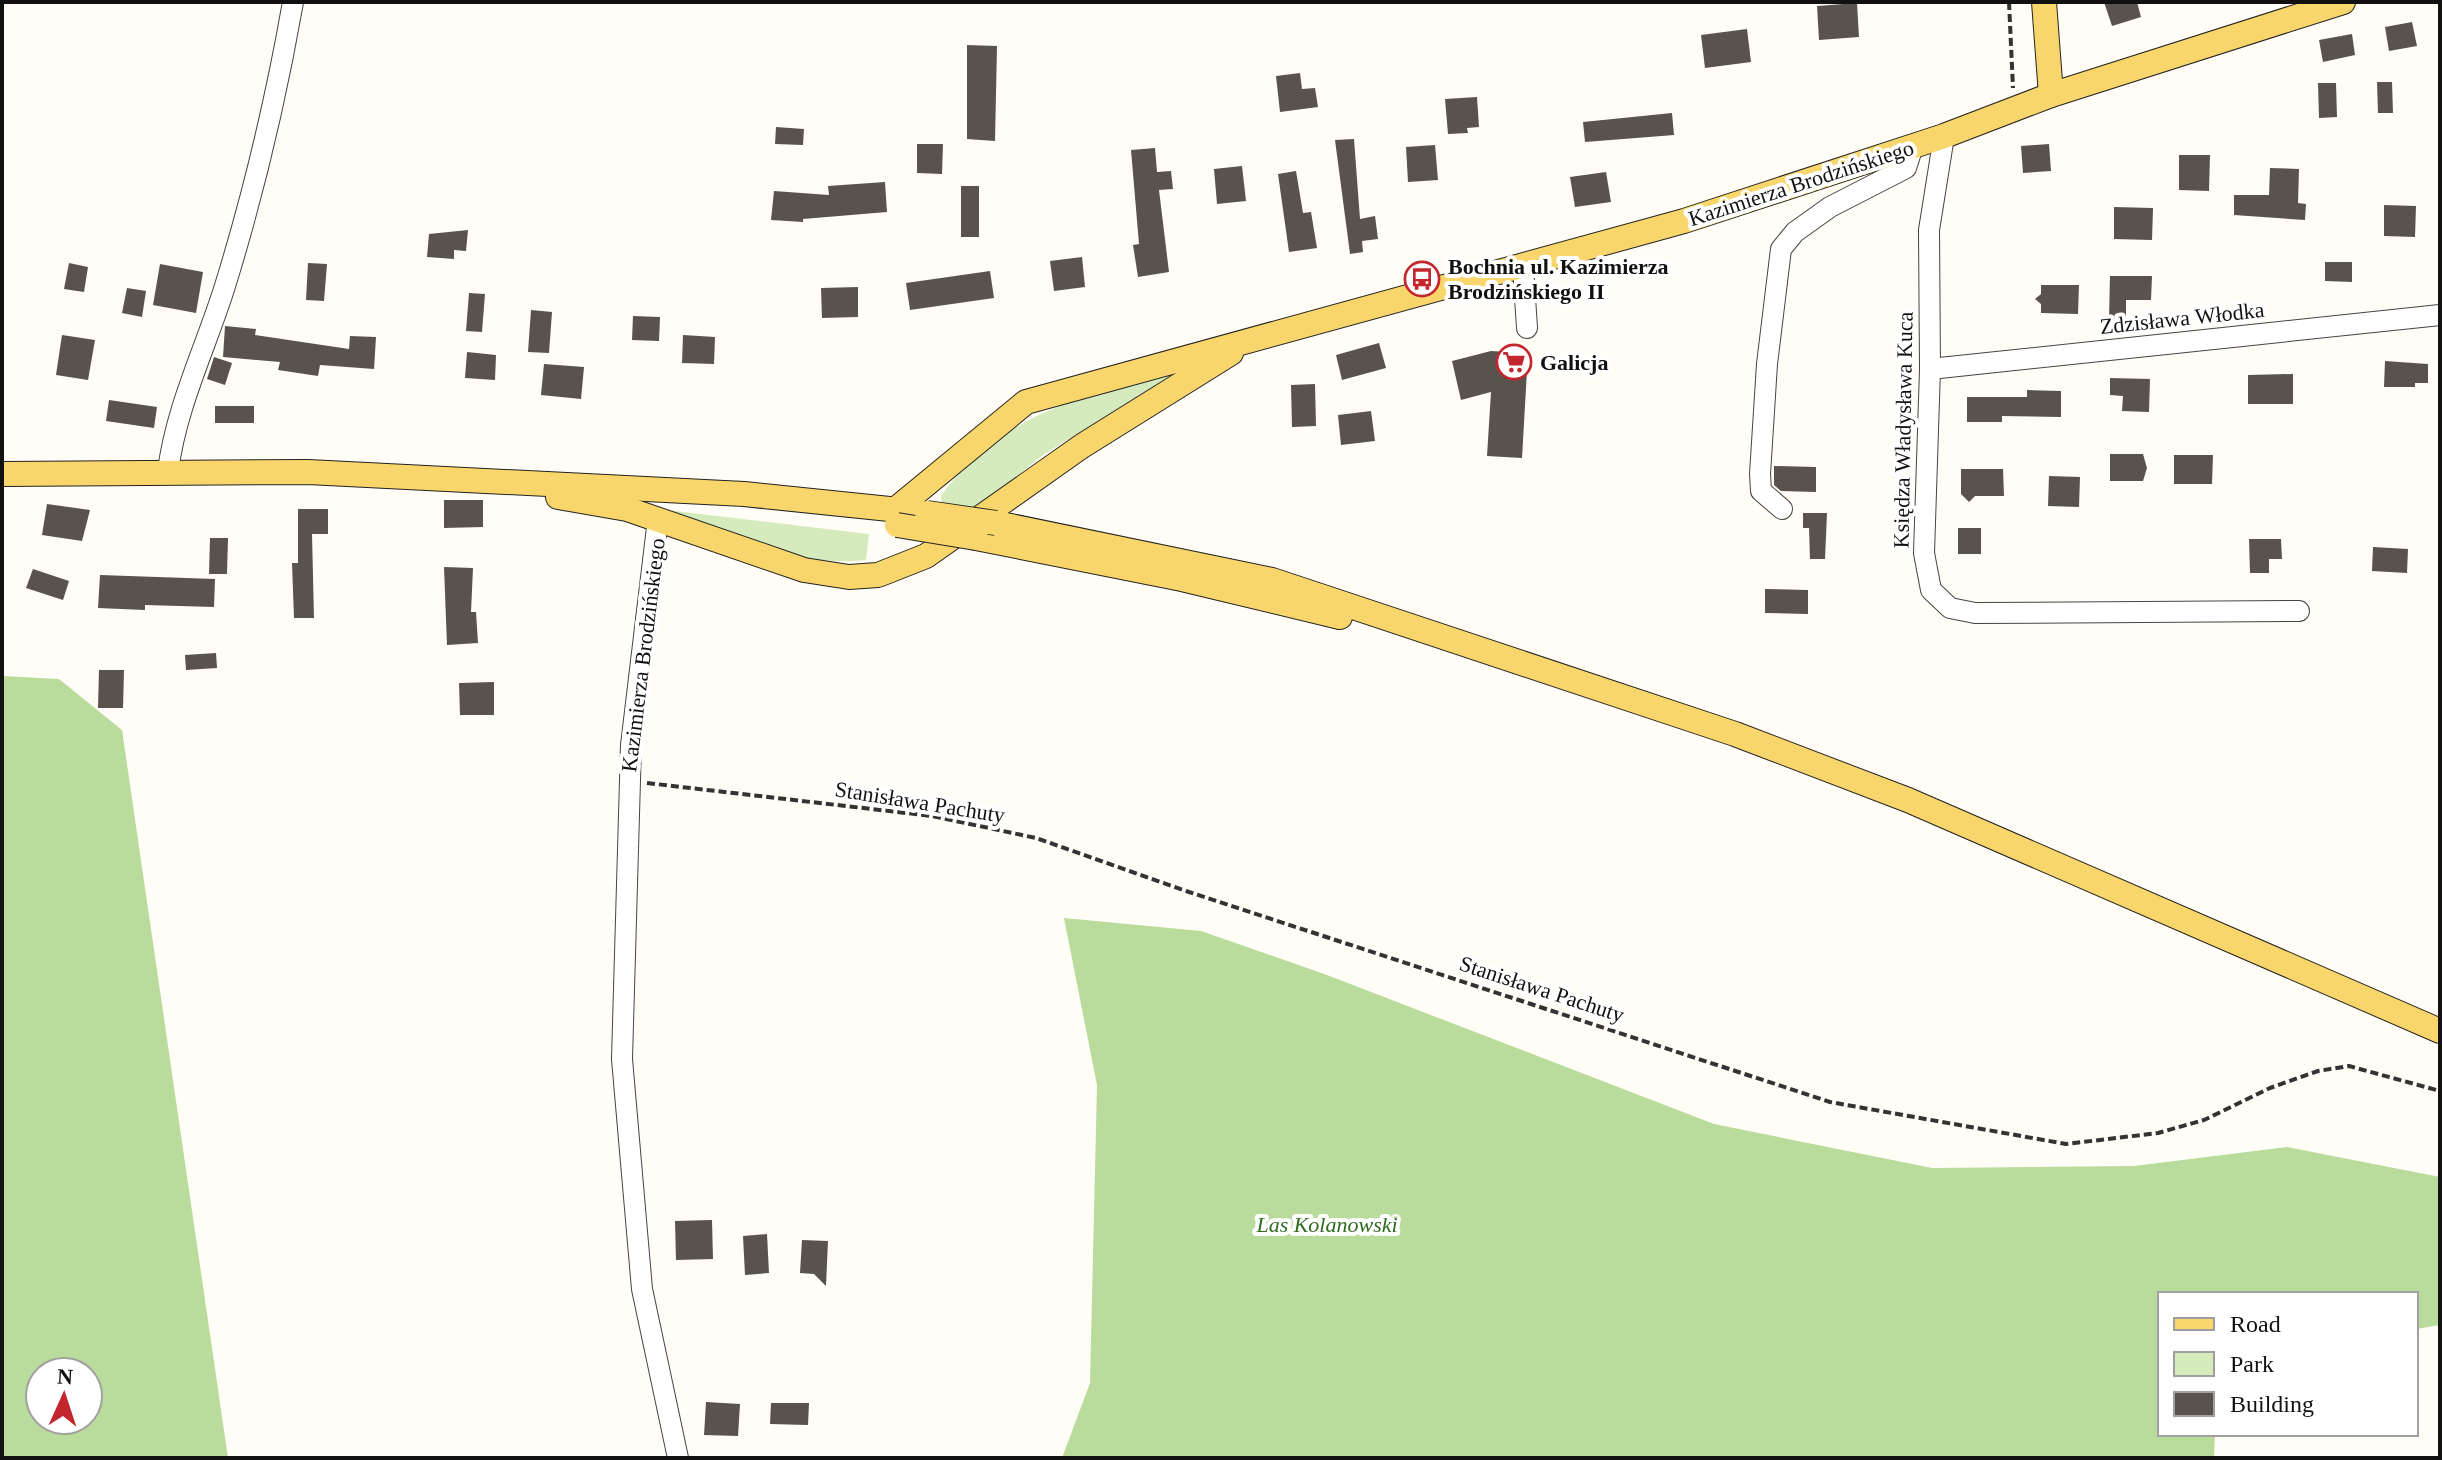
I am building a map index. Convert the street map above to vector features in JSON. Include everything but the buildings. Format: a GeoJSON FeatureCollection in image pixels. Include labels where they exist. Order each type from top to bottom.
{"type":"FeatureCollection","features":[{"type":"Feature","properties":{"kind":"main road"},"geometry":{"type":"LineString","coordinates":[[2044,2],[2051,95]]}},
{"type":"Feature","properties":{"kind":"main road","name":"Kazimierza Brodzińskiego"},"geometry":{"type":"LineString","coordinates":[[897,517],[953,463],[1026,402],[1684,221],[1944,136],[2051,95],[2343,2]]}},
{"type":"Feature","properties":{"kind":"main road","name":"Kazimierza Brodzińskiego"},"geometry":{"type":"LineString","coordinates":[[658,519],[825,575],[849,577],[891,571],[948,542],[1082,446],[1252,340]]}},
{"type":"Feature","properties":{"kind":"main road"},"geometry":{"type":"LineString","coordinates":[[2,474],[168,471],[445,478],[656,491],[897,517],[976,538],[1168,576],[1459,644]]}},
{"type":"Feature","properties":{"kind":"main road"},"geometry":{"type":"LineString","coordinates":[[445,478],[616,507],[658,519]]}},
{"type":"Feature","properties":{"kind":"main road"},"geometry":{"type":"LineString","coordinates":[[897,517],[927,513],[996,523],[1272,580],[1735,734],[1908,800],[2440,1031]]}},
{"type":"Feature","properties":{"kind":"street"},"geometry":{"type":"LineString","coordinates":[[168,471],[179,417],[224,289],[270,130],[293,2]]}},
{"type":"Feature","properties":{"kind":"street","name":"Księdza Władysława Kuca"},"geometry":{"type":"LineString","coordinates":[[1944,136],[1929,230],[1930,369],[1924,553],[1931,590],[1950,608],[1975,613],[2299,611]]}},
{"type":"Feature","properties":{"kind":"street"},"geometry":{"type":"LineString","coordinates":[[1782,509],[1761,491],[1760,474],[1769,349],[1781,249],[1795,232],[1830,207],[1906,168],[1913,146]]}},
{"type":"Feature","properties":{"kind":"street"},"geometry":{"type":"LineString","coordinates":[[1523,267],[1527,328]]}},
{"type":"Feature","properties":{"kind":"street","name":"Zdzisława Włodka"},"geometry":{"type":"LineString","coordinates":[[1930,369],[2440,315]]}},
{"type":"Feature","properties":{"kind":"street","name":"Kazimierza Brodzińskiego"},"geometry":{"type":"LineString","coordinates":[[658,519],[628,781],[627,959],[622,1059],[642,1289],[678,1458]]}},
{"type":"Feature","properties":{"kind":"path"},"geometry":{"type":"LineString","coordinates":[[2009,2],[2015,109]]}},
{"type":"Feature","properties":{"kind":"path","name":"Stanisława Pachuty"},"geometry":{"type":"LineString","coordinates":[[628,781],[932,816],[1036,838],[1204,897],[1830,1102],[2066,1144],[2158,1133],[2204,1120],[2270,1088],[2318,1071],[2349,1066],[2440,1091]]}},
{"type":"Feature","properties":{"kind":"green space"},"geometry":{"type":"Polygon","coordinates":[[[1178,371],[1043,455],[977,508],[942,505],[941,496],[964,468],[1018,426],[1078,399],[1178,371]]]}},
{"type":"Feature","properties":{"kind":"green space"},"geometry":{"type":"Polygon","coordinates":[[[642,507],[869,534],[866,560],[839,561],[782,553],[642,507]]]}},
{"type":"Feature","properties":{"kind":"green space"},"geometry":{"type":"Polygon","coordinates":[[[3,676],[59,679],[122,730],[228,1458],[2,1458],[3,676]]]}},
{"type":"Feature","properties":{"kind":"green space","name":"Las Kolanowski"},"geometry":{"type":"Polygon","coordinates":[[[1064,918],[1201,931],[1327,975],[1714,1124],[1932,1168],[2134,1166],[2287,1147],[2440,1177],[2440,1325],[2418,1329],[2418,1292],[2158,1292],[2158,1436],[2215,1436],[2214,1458],[1062,1458],[1090,1383],[1097,1085],[1064,918]]]}},
{"type":"Feature","properties":{"kind":"place","name":"Bochnia ul. Kazimierza Brodzińskiego II"},"geometry":{"type":"Point","coordinates":[1422,279]}},
{"type":"Feature","properties":{"kind":"place","name":"Galicja"},"geometry":{"type":"Point","coordinates":[1514,362]}}]}
